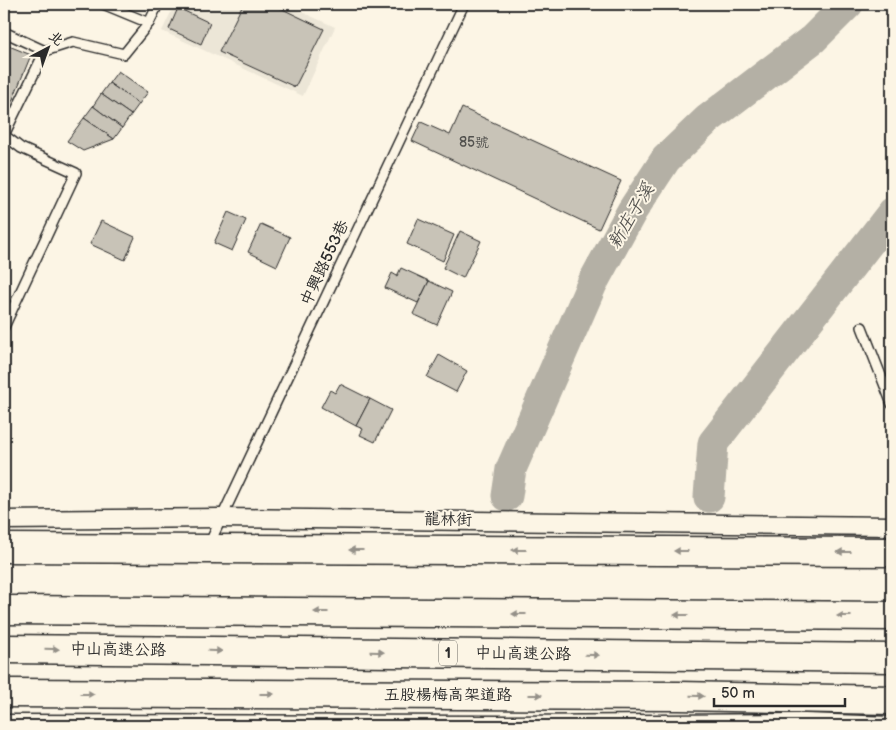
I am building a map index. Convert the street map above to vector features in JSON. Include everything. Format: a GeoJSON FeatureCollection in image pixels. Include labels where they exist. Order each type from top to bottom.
{"type":"FeatureCollection","features":[{"type":"Feature","properties":{"kind":"highway"},"geometry":{"type":"LineString","coordinates":[[4,548],[892,552]]}},
{"type":"Feature","properties":{"kind":"highway"},"geometry":{"type":"LineString","coordinates":[[4,610],[892,616]]}},
{"type":"Feature","properties":{"kind":"highway","name":"中山高速公路"},"geometry":{"type":"LineString","coordinates":[[4,649],[892,658]]}},
{"type":"Feature","properties":{"kind":"highway","name":"五股楊梅高架道路"},"geometry":{"type":"LineString","coordinates":[[4,693],[670,696],[892,700]]}},
{"type":"Feature","properties":{"kind":"street","name":"龍林街"},"geometry":{"type":"LineString","coordinates":[[4,520],[221,518],[892,526]]}},
{"type":"Feature","properties":{"kind":"street"},"geometry":{"type":"LineString","coordinates":[[4,724],[122,726],[805,723],[892,726]]}},
{"type":"Feature","properties":{"kind":"lane"},"geometry":{"type":"LineString","coordinates":[[103,4],[149,23]]}},
{"type":"Feature","properties":{"kind":"lane"},"geometry":{"type":"LineString","coordinates":[[4,32],[46,51],[73,42],[124,54],[149,23],[158,4]]}},
{"type":"Feature","properties":{"kind":"lane","name":"中興路553巷"},"geometry":{"type":"LineString","coordinates":[[213,536],[464,4]]}},
{"type":"Feature","properties":{"kind":"lane"},"geometry":{"type":"LineString","coordinates":[[4,327],[76,173],[21,148],[4,135],[46,51]]}},
{"type":"Feature","properties":{"kind":"lane"},"geometry":{"type":"LineString","coordinates":[[862,327],[892,404]]}},
{"type":"Feature","properties":{"kind":"shaded area"},"geometry":{"type":"Polygon","coordinates":[[[175,4],[284,4],[335,27],[303,96],[162,31],[175,4]]]}},
{"type":"Feature","properties":{"kind":"building"},"geometry":{"type":"Polygon","coordinates":[[[243,4],[272,4],[324,29],[295,87],[219,52],[243,4]]]}},
{"type":"Feature","properties":{"kind":"building"},"geometry":{"type":"Polygon","coordinates":[[[178,8],[210,23],[201,44],[169,29],[178,8]]]}},
{"type":"Feature","properties":{"kind":"building"},"geometry":{"type":"Polygon","coordinates":[[[4,44],[31,55],[4,121],[4,44]]]}},
{"type":"Feature","properties":{"kind":"building"},"geometry":{"type":"Polygon","coordinates":[[[118,71],[148,92],[139,104],[109,83],[118,71]]]}},
{"type":"Feature","properties":{"kind":"building"},"geometry":{"type":"Polygon","coordinates":[[[109,83],[139,104],[131,115],[101,94],[109,83]]]}},
{"type":"Feature","properties":{"kind":"building"},"geometry":{"type":"Polygon","coordinates":[[[101,94],[131,115],[122,128],[93,106],[101,94]]]}},
{"type":"Feature","properties":{"kind":"building"},"geometry":{"type":"Polygon","coordinates":[[[93,106],[122,128],[114,139],[84,118],[93,106]]]}},
{"type":"Feature","properties":{"kind":"building"},"geometry":{"type":"Polygon","coordinates":[[[462,108],[621,181],[599,229],[412,141],[421,122],[450,135],[462,108]]]}},
{"type":"Feature","properties":{"kind":"building"},"geometry":{"type":"Polygon","coordinates":[[[84,118],[114,139],[83,151],[67,141],[84,118]]]}},
{"type":"Feature","properties":{"kind":"building"},"geometry":{"type":"Polygon","coordinates":[[[228,212],[246,220],[232,251],[214,243],[228,212]]]}},
{"type":"Feature","properties":{"kind":"building"},"geometry":{"type":"Polygon","coordinates":[[[418,219],[454,235],[443,261],[407,244],[418,219]]]}},
{"type":"Feature","properties":{"kind":"building"},"geometry":{"type":"Polygon","coordinates":[[[101,221],[135,237],[125,260],[90,244],[101,221]]]}},
{"type":"Feature","properties":{"kind":"building"},"geometry":{"type":"Polygon","coordinates":[[[261,224],[290,237],[277,266],[248,252],[261,224]]]}},
{"type":"Feature","properties":{"kind":"building"},"geometry":{"type":"Polygon","coordinates":[[[460,231],[481,241],[463,278],[443,268],[460,231]]]}},
{"type":"Feature","properties":{"kind":"building"},"geometry":{"type":"Polygon","coordinates":[[[401,268],[429,281],[418,303],[385,288],[392,273],[397,276],[401,268]]]}},
{"type":"Feature","properties":{"kind":"building"},"geometry":{"type":"Polygon","coordinates":[[[429,281],[452,292],[437,325],[413,314],[429,281]]]}},
{"type":"Feature","properties":{"kind":"building"},"geometry":{"type":"Polygon","coordinates":[[[439,355],[467,371],[456,392],[427,377],[439,355]]]}},
{"type":"Feature","properties":{"kind":"building"},"geometry":{"type":"Polygon","coordinates":[[[340,384],[370,399],[356,426],[321,407],[330,390],[335,393],[340,384]]]}},
{"type":"Feature","properties":{"kind":"building"},"geometry":{"type":"Polygon","coordinates":[[[370,399],[391,410],[375,442],[360,435],[363,429],[356,426],[370,399]]]}},
{"type":"Feature","properties":{"kind":"waterway","name":"新庄子溪"},"geometry":{"type":"LineString","coordinates":[[507,496],[511,469],[592,284],[632,211],[666,159],[708,119],[813,39],[848,4]]}},
{"type":"Feature","properties":{"kind":"waterway"},"geometry":{"type":"LineString","coordinates":[[709,497],[713,443],[892,213]]}}]}
